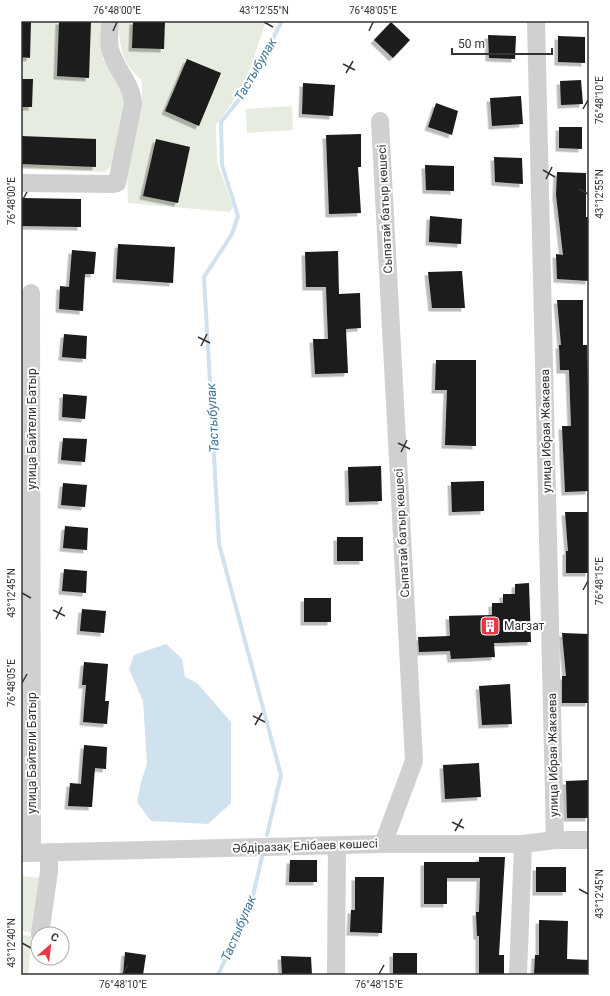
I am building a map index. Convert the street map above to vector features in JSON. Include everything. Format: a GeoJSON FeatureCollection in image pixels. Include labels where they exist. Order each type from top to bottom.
{"type":"FeatureCollection","features":[{"type":"Feature","properties":{"kind":"street"},"geometry":{"type":"LineString","coordinates":[[21,182],[113,184],[118,182],[133,104],[133,96],[115,63],[110,49],[110,21]]}},
{"type":"Feature","properties":{"kind":"street","name":"улица Ибрая Жакаева"},"geometry":{"type":"LineString","coordinates":[[536,21],[555,840]]}},
{"type":"Feature","properties":{"kind":"street","name":"Сыпатай батыр көшесі"},"geometry":{"type":"LineString","coordinates":[[380,121],[414,761],[383,844]]}},
{"type":"Feature","properties":{"kind":"street","name":"улица Байтели Батыр"},"geometry":{"type":"LineString","coordinates":[[31,293],[34,853],[49,872],[41,926]]}},
{"type":"Feature","properties":{"kind":"street","name":"Әбдіразақ Елібаев көшесі"},"geometry":{"type":"LineString","coordinates":[[34,853],[383,844],[523,844],[555,840],[589,840]]}},
{"type":"Feature","properties":{"kind":"street"},"geometry":{"type":"LineString","coordinates":[[518,975],[523,844]]}},
{"type":"Feature","properties":{"kind":"street"},"geometry":{"type":"LineString","coordinates":[[336,975],[338,845]]}},
{"type":"Feature","properties":{"kind":"shaded area"},"geometry":{"type":"Polygon","coordinates":[[[21,21],[101,21],[100,39],[103,59],[123,92],[125,106],[113,164],[105,172],[21,169],[21,21]]]}},
{"type":"Feature","properties":{"kind":"shaded area"},"geometry":{"type":"Polygon","coordinates":[[[119,21],[266,21],[244,86],[216,125],[217,162],[233,207],[230,212],[128,203],[127,169],[142,98],[142,81],[130,67],[123,54],[119,21]]]}},
{"type":"Feature","properties":{"kind":"shaded area"},"geometry":{"type":"Polygon","coordinates":[[[292,106],[293,130],[247,133],[246,109],[292,106]]]}},
{"type":"Feature","properties":{"kind":"shaded area"},"geometry":{"type":"Polygon","coordinates":[[[21,876],[40,878],[35,926],[30,926],[30,932],[21,931],[21,876]]]}},
{"type":"Feature","properties":{"kind":"shaded area"},"geometry":{"type":"Polygon","coordinates":[[[21,935],[30,936],[28,975],[21,975],[21,935]]]}},
{"type":"Feature","properties":{"kind":"water"},"geometry":{"type":"Polygon","coordinates":[[[166,644],[182,659],[185,677],[197,683],[231,722],[231,803],[208,824],[151,821],[137,802],[141,782],[147,764],[143,701],[129,669],[134,655],[166,644]]]}},
{"type":"Feature","properties":{"kind":"building"},"geometry":{"type":"Polygon","coordinates":[[[21,21],[31,21],[30,58],[21,57],[21,21]]]}},
{"type":"Feature","properties":{"kind":"building"},"geometry":{"type":"Polygon","coordinates":[[[59,21],[91,21],[89,78],[57,76],[59,21]]]}},
{"type":"Feature","properties":{"kind":"building"},"geometry":{"type":"Polygon","coordinates":[[[133,21],[165,21],[164,49],[132,48],[133,21]]]}},
{"type":"Feature","properties":{"kind":"building"},"geometry":{"type":"Polygon","coordinates":[[[391,22],[410,40],[393,58],[374,40],[391,22]]]}},
{"type":"Feature","properties":{"kind":"building"},"geometry":{"type":"Polygon","coordinates":[[[488,35],[516,36],[515,59],[489,58],[488,35]]]}},
{"type":"Feature","properties":{"kind":"building"},"geometry":{"type":"Polygon","coordinates":[[[558,36],[585,37],[585,63],[558,62],[558,36]]]}},
{"type":"Feature","properties":{"kind":"building"},"geometry":{"type":"Polygon","coordinates":[[[187,59],[221,73],[199,126],[165,111],[187,59]]]}},
{"type":"Feature","properties":{"kind":"building"},"geometry":{"type":"Polygon","coordinates":[[[21,79],[33,79],[32,107],[21,107],[21,79]]]}},
{"type":"Feature","properties":{"kind":"building"},"geometry":{"type":"Polygon","coordinates":[[[581,80],[583,104],[561,105],[560,81],[581,80]]]}},
{"type":"Feature","properties":{"kind":"building"},"geometry":{"type":"Polygon","coordinates":[[[303,83],[335,85],[333,116],[302,114],[303,83]]]}},
{"type":"Feature","properties":{"kind":"building"},"geometry":{"type":"Polygon","coordinates":[[[521,96],[523,124],[492,126],[490,98],[521,96]]]}},
{"type":"Feature","properties":{"kind":"building"},"geometry":{"type":"Polygon","coordinates":[[[436,103],[458,111],[452,135],[428,127],[436,103]]]}},
{"type":"Feature","properties":{"kind":"building"},"geometry":{"type":"Polygon","coordinates":[[[559,127],[582,127],[582,149],[559,148],[559,127]]]}},
{"type":"Feature","properties":{"kind":"building"},"geometry":{"type":"Polygon","coordinates":[[[361,134],[361,167],[358,167],[361,213],[329,214],[326,135],[361,134]]]}},
{"type":"Feature","properties":{"kind":"building"},"geometry":{"type":"Polygon","coordinates":[[[21,136],[96,139],[96,167],[21,164],[21,136]]]}},
{"type":"Feature","properties":{"kind":"building"},"geometry":{"type":"Polygon","coordinates":[[[156,139],[190,147],[178,203],[143,196],[156,139]]]}},
{"type":"Feature","properties":{"kind":"building"},"geometry":{"type":"Polygon","coordinates":[[[494,157],[522,158],[523,184],[495,182],[494,157]]]}},
{"type":"Feature","properties":{"kind":"building"},"geometry":{"type":"Polygon","coordinates":[[[425,165],[454,166],[454,191],[426,190],[425,165]]]}},
{"type":"Feature","properties":{"kind":"building"},"geometry":{"type":"Polygon","coordinates":[[[557,172],[586,173],[586,217],[589,217],[589,281],[557,279],[556,254],[563,255],[556,195],[557,172]]]}},
{"type":"Feature","properties":{"kind":"building"},"geometry":{"type":"Polygon","coordinates":[[[21,198],[81,199],[81,227],[21,226],[21,198]]]}},
{"type":"Feature","properties":{"kind":"building"},"geometry":{"type":"Polygon","coordinates":[[[430,216],[462,219],[461,244],[429,242],[430,216]]]}},
{"type":"Feature","properties":{"kind":"building"},"geometry":{"type":"Polygon","coordinates":[[[118,244],[175,247],[173,283],[116,279],[118,244]]]}},
{"type":"Feature","properties":{"kind":"building"},"geometry":{"type":"Polygon","coordinates":[[[72,250],[96,252],[94,274],[85,274],[83,311],[59,309],[60,286],[69,287],[72,250]]]}},
{"type":"Feature","properties":{"kind":"building"},"geometry":{"type":"Polygon","coordinates":[[[338,251],[339,294],[360,293],[361,328],[346,329],[348,373],[315,374],[313,339],[328,339],[326,287],[306,287],[305,252],[338,251]]]}},
{"type":"Feature","properties":{"kind":"building"},"geometry":{"type":"Polygon","coordinates":[[[462,271],[465,308],[432,308],[428,272],[462,271]]]}},
{"type":"Feature","properties":{"kind":"building"},"geometry":{"type":"Polygon","coordinates":[[[557,300],[583,300],[583,345],[587,345],[589,388],[589,491],[565,492],[562,426],[571,426],[569,370],[560,370],[559,345],[561,345],[557,300]]]}},
{"type":"Feature","properties":{"kind":"building"},"geometry":{"type":"Polygon","coordinates":[[[64,334],[87,336],[86,359],[62,357],[64,334]]]}},
{"type":"Feature","properties":{"kind":"building"},"geometry":{"type":"Polygon","coordinates":[[[436,360],[476,360],[476,446],[445,445],[447,390],[435,390],[436,360]]]}},
{"type":"Feature","properties":{"kind":"building"},"geometry":{"type":"Polygon","coordinates":[[[63,394],[87,396],[85,419],[62,417],[63,394]]]}},
{"type":"Feature","properties":{"kind":"building"},"geometry":{"type":"Polygon","coordinates":[[[63,438],[87,439],[85,462],[61,460],[63,438]]]}},
{"type":"Feature","properties":{"kind":"building"},"geometry":{"type":"Polygon","coordinates":[[[381,466],[382,501],[349,502],[348,467],[381,466]]]}},
{"type":"Feature","properties":{"kind":"building"},"geometry":{"type":"Polygon","coordinates":[[[484,481],[484,511],[452,512],[451,482],[484,481]]]}},
{"type":"Feature","properties":{"kind":"building"},"geometry":{"type":"Polygon","coordinates":[[[63,483],[87,485],[85,507],[61,505],[63,483]]]}},
{"type":"Feature","properties":{"kind":"building"},"geometry":{"type":"Polygon","coordinates":[[[565,512],[589,512],[589,573],[566,573],[566,551],[568,551],[565,512]]]}},
{"type":"Feature","properties":{"kind":"building"},"geometry":{"type":"Polygon","coordinates":[[[65,526],[88,528],[87,550],[63,548],[65,526]]]}},
{"type":"Feature","properties":{"kind":"building"},"geometry":{"type":"Polygon","coordinates":[[[337,537],[363,537],[363,561],[337,561],[337,537]]]}},
{"type":"Feature","properties":{"kind":"building"},"geometry":{"type":"Polygon","coordinates":[[[64,569],[87,571],[86,593],[62,591],[64,569]]]}},
{"type":"Feature","properties":{"kind":"building","name":"Магзат"},"geometry":{"type":"Polygon","coordinates":[[[529,583],[531,642],[494,643],[495,657],[451,659],[450,651],[419,652],[418,637],[450,636],[449,616],[492,615],[492,603],[503,603],[503,594],[515,594],[515,584],[529,583]]]}},
{"type":"Feature","properties":{"kind":"building"},"geometry":{"type":"Polygon","coordinates":[[[304,598],[331,598],[331,622],[304,622],[304,598]]]}},
{"type":"Feature","properties":{"kind":"building"},"geometry":{"type":"Polygon","coordinates":[[[82,609],[106,611],[104,633],[80,631],[82,609]]]}},
{"type":"Feature","properties":{"kind":"building"},"geometry":{"type":"Polygon","coordinates":[[[562,633],[589,634],[589,703],[562,703],[562,676],[566,676],[562,633]]]}},
{"type":"Feature","properties":{"kind":"building"},"geometry":{"type":"Polygon","coordinates":[[[84,662],[108,664],[105,701],[109,701],[107,724],[83,722],[86,685],[82,685],[84,662]]]}},
{"type":"Feature","properties":{"kind":"building"},"geometry":{"type":"Polygon","coordinates":[[[510,684],[512,724],[482,725],[479,686],[510,684]]]}},
{"type":"Feature","properties":{"kind":"building"},"geometry":{"type":"Polygon","coordinates":[[[84,745],[107,747],[106,769],[95,768],[92,807],[68,806],[70,783],[81,784],[84,745]]]}},
{"type":"Feature","properties":{"kind":"building"},"geometry":{"type":"Polygon","coordinates":[[[479,763],[481,797],[445,799],[443,765],[479,763]]]}},
{"type":"Feature","properties":{"kind":"building"},"geometry":{"type":"Polygon","coordinates":[[[589,780],[589,818],[567,818],[566,781],[589,780]]]}},
{"type":"Feature","properties":{"kind":"building"},"geometry":{"type":"Polygon","coordinates":[[[479,857],[505,857],[499,955],[504,955],[504,975],[479,975],[479,936],[477,936],[476,912],[479,912],[480,878],[447,878],[447,904],[424,904],[424,862],[479,862],[479,857]]]}},
{"type":"Feature","properties":{"kind":"building"},"geometry":{"type":"Polygon","coordinates":[[[290,860],[317,860],[317,882],[289,882],[290,860]]]}},
{"type":"Feature","properties":{"kind":"building"},"geometry":{"type":"Polygon","coordinates":[[[536,867],[566,867],[566,892],[536,892],[536,867]]]}},
{"type":"Feature","properties":{"kind":"building"},"geometry":{"type":"Polygon","coordinates":[[[355,877],[384,877],[382,933],[350,932],[351,910],[355,910],[355,877]]]}},
{"type":"Feature","properties":{"kind":"building"},"geometry":{"type":"Polygon","coordinates":[[[539,920],[568,921],[567,959],[589,960],[589,975],[534,975],[535,955],[539,955],[539,920]]]}},
{"type":"Feature","properties":{"kind":"building"},"geometry":{"type":"Polygon","coordinates":[[[125,952],[146,955],[143,975],[123,975],[125,952]]]}},
{"type":"Feature","properties":{"kind":"building"},"geometry":{"type":"Polygon","coordinates":[[[393,953],[417,953],[417,975],[393,975],[393,953]]]}},
{"type":"Feature","properties":{"kind":"building"},"geometry":{"type":"Polygon","coordinates":[[[281,956],[311,957],[312,975],[282,975],[281,956]]]}},
{"type":"Feature","properties":{"kind":"waterway","name":"Тастыбулак"},"geometry":{"type":"LineString","coordinates":[[267,835],[281,775],[219,544],[204,277],[232,234],[238,216],[222,165],[221,122],[245,92],[282,21]]}},
{"type":"Feature","properties":{"kind":"waterway","name":"Тастыбулак"},"geometry":{"type":"LineString","coordinates":[[218,975],[251,904],[262,857]]}},
{"type":"Feature","properties":{"kind":"place","name":"Магзат"},"geometry":{"type":"Point","coordinates":[490,626]}}]}
